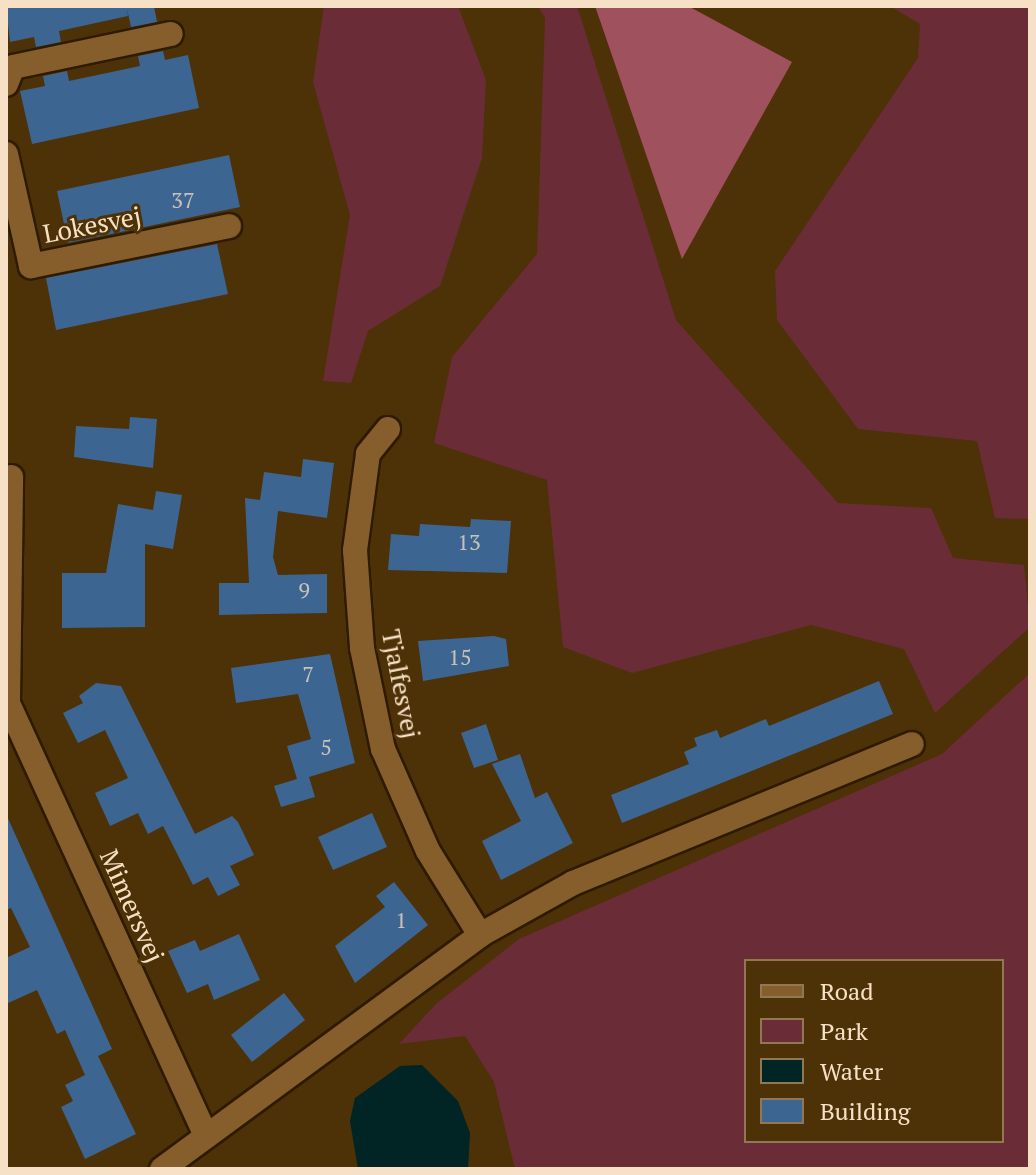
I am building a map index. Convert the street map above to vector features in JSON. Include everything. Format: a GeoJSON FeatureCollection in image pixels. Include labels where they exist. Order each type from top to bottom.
{"type":"FeatureCollection","features":[{"type":"Feature","properties":{"kind":"street"},"geometry":{"type":"LineString","coordinates":[[6,84],[13,67],[171,34]]}},
{"type":"Feature","properties":{"kind":"street","name":"Lokesvej"},"geometry":{"type":"LineString","coordinates":[[6,154],[31,266],[229,226]]}},
{"type":"Feature","properties":{"kind":"street","name":"Tjalfesvej"},"geometry":{"type":"LineString","coordinates":[[388,429],[368,454],[355,550],[362,648],[383,749],[428,851],[480,935]]}},
{"type":"Feature","properties":{"kind":"street","name":"Mimersvej"},"geometry":{"type":"LineString","coordinates":[[11,477],[7,699],[206,1135]]}},
{"type":"Feature","properties":{"kind":"street"},"geometry":{"type":"LineString","coordinates":[[162,1169],[480,935],[573,883],[912,744]]}},
{"type":"Feature","properties":{"kind":"green space"},"geometry":{"type":"Polygon","coordinates":[[[324,6],[458,6],[486,80],[482,158],[440,286],[368,331],[351,383],[323,381],[350,215],[313,82],[324,6]]]}},
{"type":"Feature","properties":{"kind":"green space"},"geometry":{"type":"Polygon","coordinates":[[[538,6],[577,6],[676,320],[838,503],[931,508],[953,558],[1024,565],[1030,627],[935,713],[904,649],[811,625],[632,673],[563,647],[547,480],[434,443],[452,357],[537,254],[545,18],[538,6]]]}},
{"type":"Feature","properties":{"kind":"green space"},"geometry":{"type":"Polygon","coordinates":[[[890,6],[1030,6],[1030,519],[995,518],[977,441],[858,429],[777,320],[775,271],[918,58],[920,24],[890,6]]]}},
{"type":"Feature","properties":{"kind":"green space"},"geometry":{"type":"Polygon","coordinates":[[[1030,673],[1030,1169],[515,1169],[494,1082],[465,1036],[399,1044],[436,1004],[519,939],[942,754],[1030,673]]]}},
{"type":"Feature","properties":{"kind":"shaded area"},"geometry":{"type":"Polygon","coordinates":[[[595,6],[688,6],[792,62],[682,259],[595,6]]]}},
{"type":"Feature","properties":{"kind":"water"},"geometry":{"type":"Polygon","coordinates":[[[422,1065],[458,1101],[470,1133],[468,1169],[358,1169],[350,1121],[355,1098],[400,1066],[422,1065]]]}},
{"type":"Feature","properties":{"kind":"building"},"geometry":{"type":"Polygon","coordinates":[[[6,6],[154,6],[157,22],[131,27],[127,9],[128,16],[59,31],[61,42],[36,47],[34,37],[10,42],[6,6]]]}},
{"type":"Feature","properties":{"kind":"building"},"geometry":{"type":"Polygon","coordinates":[[[163,51],[165,60],[188,55],[199,108],[32,144],[20,91],[45,86],[43,76],[67,71],[69,81],[140,66],[138,56],[163,51]]]}},
{"type":"Feature","properties":{"kind":"building"},"geometry":{"type":"Polygon","coordinates":[[[229,155],[240,207],[68,243],[57,191],[229,155]]]}},
{"type":"Feature","properties":{"kind":"building"},"geometry":{"type":"Polygon","coordinates":[[[217,244],[228,294],[56,330],[46,278],[217,244]]]}},
{"type":"Feature","properties":{"kind":"building"},"geometry":{"type":"Polygon","coordinates":[[[130,417],[157,419],[153,468],[74,457],[76,426],[129,429],[130,417]]]}},
{"type":"Feature","properties":{"kind":"building"},"geometry":{"type":"Polygon","coordinates":[[[303,459],[334,463],[327,518],[278,511],[273,557],[278,575],[327,574],[327,613],[219,615],[219,583],[249,583],[245,498],[260,500],[264,472],[301,477],[303,459]]]}},
{"type":"Feature","properties":{"kind":"building"},"geometry":{"type":"Polygon","coordinates":[[[156,491],[182,495],[173,549],[145,544],[145,627],[62,628],[62,573],[106,573],[118,504],[153,510],[156,491]]]}},
{"type":"Feature","properties":{"kind":"building"},"geometry":{"type":"Polygon","coordinates":[[[471,519],[511,521],[507,573],[388,570],[391,534],[419,536],[420,524],[470,527],[471,519]]]}},
{"type":"Feature","properties":{"kind":"building"},"geometry":{"type":"Polygon","coordinates":[[[494,636],[506,639],[509,666],[423,681],[418,641],[494,636]]]}},
{"type":"Feature","properties":{"kind":"building"},"geometry":{"type":"Polygon","coordinates":[[[330,654],[355,763],[309,777],[315,797],[281,807],[274,786],[297,779],[287,746],[311,739],[298,694],[236,703],[231,668],[330,654]]]}},
{"type":"Feature","properties":{"kind":"building"},"geometry":{"type":"Polygon","coordinates":[[[879,681],[893,714],[622,823],[611,795],[689,764],[684,752],[697,746],[694,738],[717,730],[720,738],[766,719],[769,726],[879,681]]]}},
{"type":"Feature","properties":{"kind":"building"},"geometry":{"type":"Polygon","coordinates":[[[96,683],[121,686],[195,834],[232,816],[238,822],[254,855],[230,866],[240,885],[218,896],[208,877],[193,885],[163,826],[148,834],[138,813],[110,826],[95,793],[128,778],[105,730],[78,743],[63,713],[83,703],[79,696],[96,683]]]}},
{"type":"Feature","properties":{"kind":"building"},"geometry":{"type":"Polygon","coordinates":[[[486,724],[498,760],[474,768],[461,733],[486,724]]]}},
{"type":"Feature","properties":{"kind":"building"},"geometry":{"type":"Polygon","coordinates":[[[520,754],[535,798],[547,792],[573,843],[501,880],[482,841],[521,821],[492,764],[520,754]]]}},
{"type":"Feature","properties":{"kind":"building"},"geometry":{"type":"Polygon","coordinates":[[[372,813],[387,847],[333,870],[318,837],[372,813]]]}},
{"type":"Feature","properties":{"kind":"building"},"geometry":{"type":"Polygon","coordinates":[[[6,814],[112,1049],[98,1056],[136,1134],[85,1159],[61,1107],[73,1101],[65,1085],[85,1075],[65,1030],[57,1034],[37,990],[6,1004],[6,958],[30,947],[11,908],[6,910],[6,814]]]}},
{"type":"Feature","properties":{"kind":"building"},"geometry":{"type":"Polygon","coordinates":[[[394,882],[428,925],[355,983],[335,946],[385,907],[376,896],[394,882]]]}},
{"type":"Feature","properties":{"kind":"building"},"geometry":{"type":"Polygon","coordinates":[[[239,934],[260,980],[214,1000],[208,984],[187,993],[168,951],[195,940],[200,951],[239,934]]]}},
{"type":"Feature","properties":{"kind":"building"},"geometry":{"type":"Polygon","coordinates":[[[284,993],[305,1020],[252,1062],[231,1035],[284,993]]]}}]}
